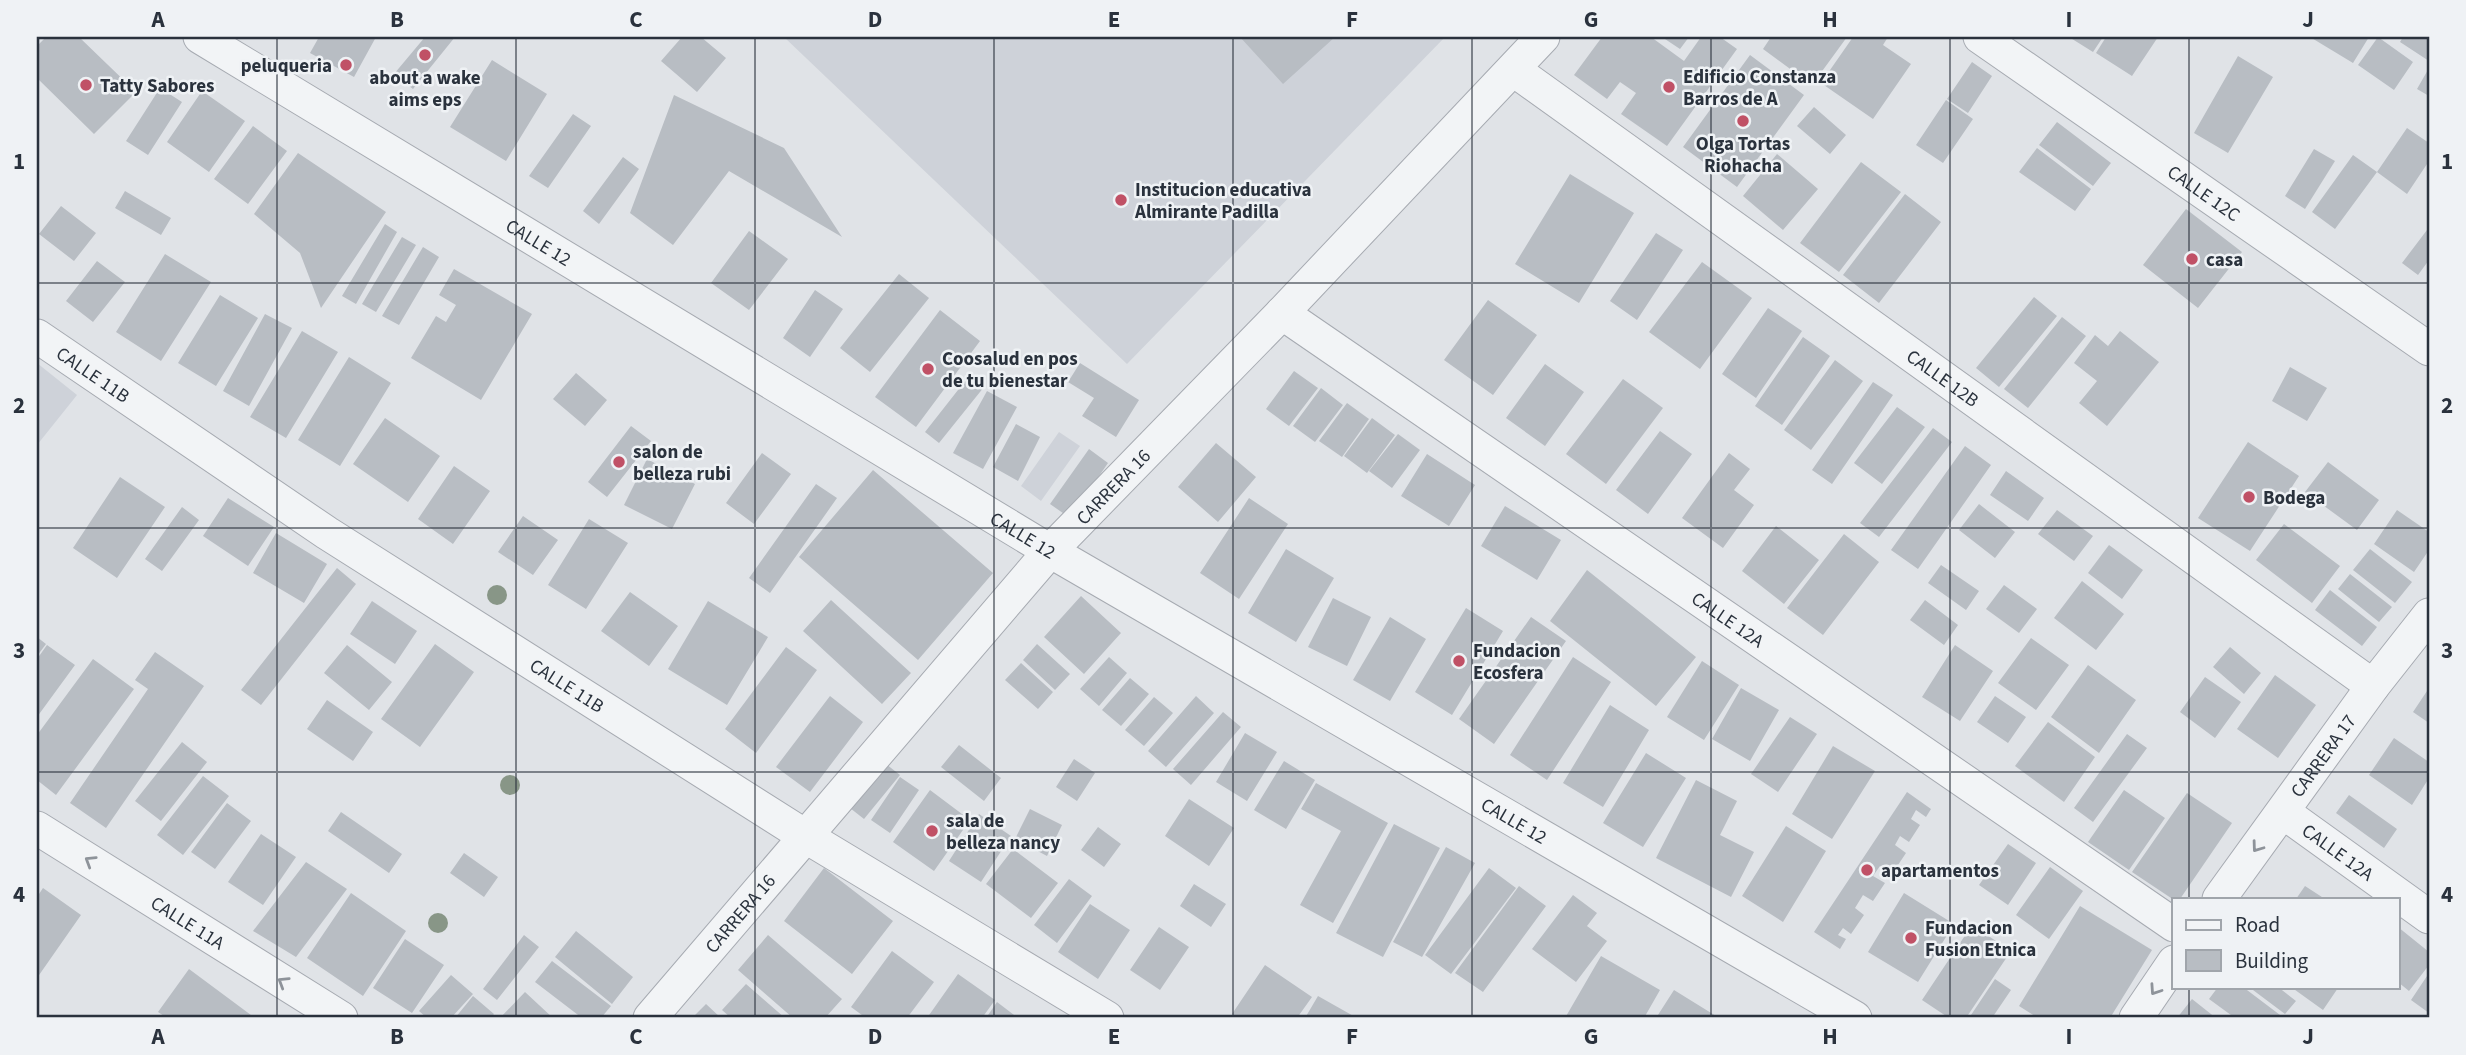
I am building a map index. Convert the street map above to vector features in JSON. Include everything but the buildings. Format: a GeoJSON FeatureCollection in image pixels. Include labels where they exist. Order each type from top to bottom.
{"type":"FeatureCollection","features":[{"type":"Feature","properties":{"kind":"street","name":"CALLE 12"},"geometry":{"type":"LineString","coordinates":[[200,37],[1050,551],[1855,1018]]}},
{"type":"Feature","properties":{"kind":"street","name":"CARRERA 16"},"geometry":{"type":"LineString","coordinates":[[650,1018],[1050,551],[1282,313],[1543,37]]}},
{"type":"Feature","properties":{"kind":"street","name":"CALLE 12C"},"geometry":{"type":"LineString","coordinates":[[1980,37],[2429,349]]}},
{"type":"Feature","properties":{"kind":"street","name":"CALLE 12B"},"geometry":{"type":"LineString","coordinates":[[1514,70],[2373,686]]}},
{"type":"Feature","properties":{"kind":"street","name":"CALLE 12A"},"geometry":{"type":"LineString","coordinates":[[1282,313],[2172,924]]}},
{"type":"Feature","properties":{"kind":"street","name":"CALLE 11B"},"geometry":{"type":"LineString","coordinates":[[37,336],[327,533],[805,836],[1107,1018]]}},
{"type":"Feature","properties":{"kind":"street","name":"CARRERA 17"},"geometry":{"type":"LineString","coordinates":[[2220,898],[2373,686],[2429,614]]}},
{"type":"Feature","properties":{"kind":"street","name":"CALLE 12A"},"geometry":{"type":"LineString","coordinates":[[2283,811],[2429,917]]}},
{"type":"Feature","properties":{"kind":"street","name":"CALLE 11A"},"geometry":{"type":"LineString","coordinates":[[37,828],[341,1018]]}},
{"type":"Feature","properties":{"kind":"street"},"geometry":{"type":"LineString","coordinates":[[2136,1018],[2172,965]]}},
{"type":"Feature","properties":{"kind":"shaded area","name":"Institucion educativa Almirante Padilla"},"geometry":{"type":"Polygon","coordinates":[[[784,37],[1445,37],[1127,364],[784,37]]]}},
{"type":"Feature","properties":{"kind":"shaded area"},"geometry":{"type":"Polygon","coordinates":[[[37,363],[77,395],[37,445],[37,363]]]}},
{"type":"Feature","properties":{"kind":"shaded area"},"geometry":{"type":"Polygon","coordinates":[[[1059,432],[1080,446],[1041,501],[1021,486],[1059,432]]]}},
{"type":"Feature","properties":{"kind":"place","name":"about a wake aims eps"},"geometry":{"type":"Point","coordinates":[425,55]}},
{"type":"Feature","properties":{"kind":"place","name":"peluqueria"},"geometry":{"type":"Point","coordinates":[346,65]}},
{"type":"Feature","properties":{"kind":"place","name":"Tatty Sabores"},"geometry":{"type":"Point","coordinates":[86,85]}},
{"type":"Feature","properties":{"kind":"place","name":"Edificio Constanza Barros de A"},"geometry":{"type":"Point","coordinates":[1669,87]}},
{"type":"Feature","properties":{"kind":"place","name":"Olga Tortas Riohacha"},"geometry":{"type":"Point","coordinates":[1743,121]}},
{"type":"Feature","properties":{"kind":"place","name":"Institucion educativa Almirante Padilla"},"geometry":{"type":"Point","coordinates":[1121,200]}},
{"type":"Feature","properties":{"kind":"place","name":"casa"},"geometry":{"type":"Point","coordinates":[2192,259]}},
{"type":"Feature","properties":{"kind":"place","name":"Coosalud en pos de tu bienestar"},"geometry":{"type":"Point","coordinates":[928,369]}},
{"type":"Feature","properties":{"kind":"place","name":"salon de belleza rubi"},"geometry":{"type":"Point","coordinates":[619,462]}},
{"type":"Feature","properties":{"kind":"place","name":"Bodega"},"geometry":{"type":"Point","coordinates":[2249,497]}},
{"type":"Feature","properties":{"kind":"place","name":"Fundacion Ecosfera"},"geometry":{"type":"Point","coordinates":[1459,661]}},
{"type":"Feature","properties":{"kind":"place","name":"sala de belleza nancy"},"geometry":{"type":"Point","coordinates":[932,831]}},
{"type":"Feature","properties":{"kind":"place","name":"apartamentos"},"geometry":{"type":"Point","coordinates":[1867,870]}},
{"type":"Feature","properties":{"kind":"place","name":"Fundacion Fusion Etnica"},"geometry":{"type":"Point","coordinates":[1911,938]}}]}
